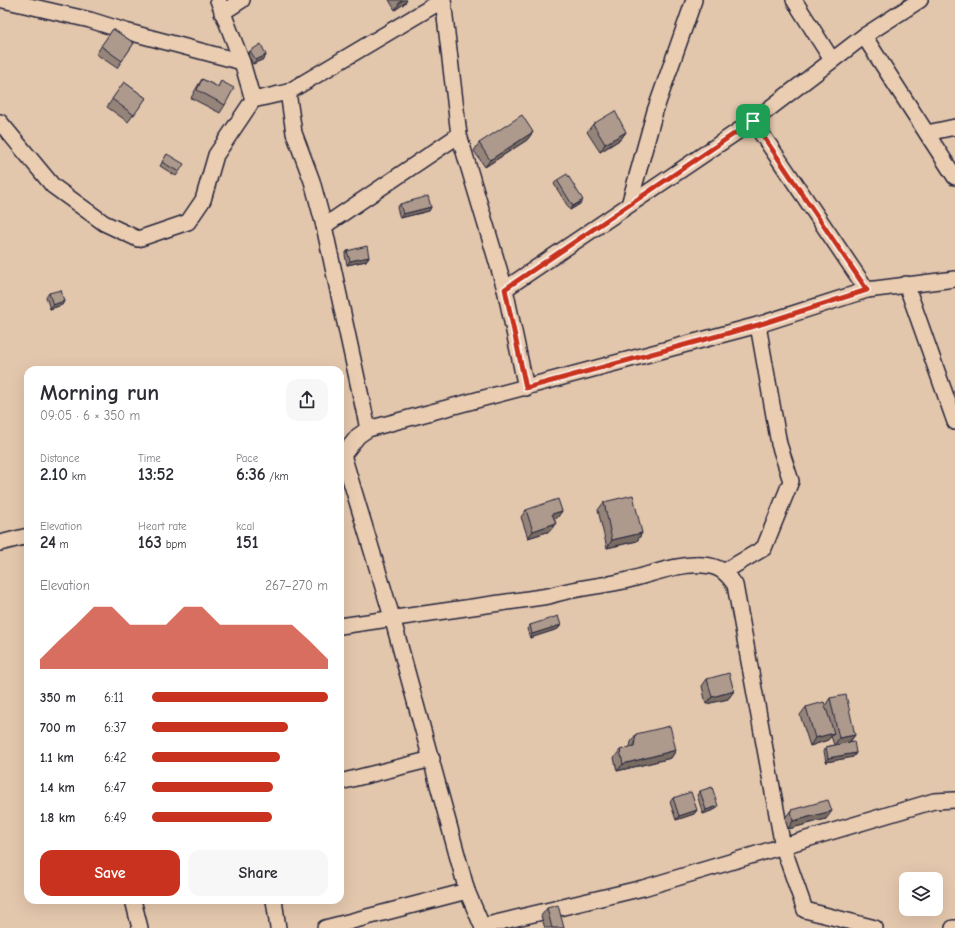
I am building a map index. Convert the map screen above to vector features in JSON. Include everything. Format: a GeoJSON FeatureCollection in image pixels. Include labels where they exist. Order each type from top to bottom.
{"type":"FeatureCollection","features":[{"type":"Feature","properties":{"kind":"street"},"geometry":{"type":"LineString","coordinates":[[3,0],[90,20],[125,31],[242,62]]}},
{"type":"Feature","properties":{"kind":"street"},"geometry":{"type":"LineString","coordinates":[[242,0],[220,6],[242,62],[253,100]]}},
{"type":"Feature","properties":{"kind":"street"},"geometry":{"type":"LineString","coordinates":[[0,122],[53,186],[104,223],[138,239],[188,222],[203,200],[216,155],[253,100],[288,92],[443,0],[459,135],[505,289],[526,388]]}},
{"type":"Feature","properties":{"kind":"street"},"geometry":{"type":"LineString","coordinates":[[628,205],[654,111],[694,0]]}},
{"type":"Feature","properties":{"kind":"street"},"geometry":{"type":"LineString","coordinates":[[794,0],[832,60]]}},
{"type":"Feature","properties":{"kind":"street"},"geometry":{"type":"LineString","coordinates":[[505,289],[753,121],[864,36],[920,0]]}},
{"type":"Feature","properties":{"kind":"street"},"geometry":{"type":"LineString","coordinates":[[864,36],[955,177]]}},
{"type":"Feature","properties":{"kind":"street"},"geometry":{"type":"LineString","coordinates":[[288,92],[294,133],[312,181],[324,226],[368,429]]}},
{"type":"Feature","properties":{"kind":"street"},"geometry":{"type":"LineString","coordinates":[[753,121],[867,290]]}},
{"type":"Feature","properties":{"kind":"street"},"geometry":{"type":"LineString","coordinates":[[927,133],[955,127]]}},
{"type":"Feature","properties":{"kind":"street"},"geometry":{"type":"LineString","coordinates":[[324,226],[459,135]]}},
{"type":"Feature","properties":{"kind":"street"},"geometry":{"type":"LineString","coordinates":[[344,453],[358,436],[368,429],[758,325],[867,290],[955,279]]}},
{"type":"Feature","properties":{"kind":"street"},"geometry":{"type":"LineString","coordinates":[[906,284],[955,422]]}},
{"type":"Feature","properties":{"kind":"street"},"geometry":{"type":"LineString","coordinates":[[725,572],[764,548],[791,481],[779,444],[758,325]]}},
{"type":"Feature","properties":{"kind":"street"},"geometry":{"type":"LineString","coordinates":[[344,461],[392,617],[467,890],[483,927],[642,888],[934,802],[955,800]]}},
{"type":"Feature","properties":{"kind":"street"},"geometry":{"type":"LineString","coordinates":[[0,543],[24,537]]}},
{"type":"Feature","properties":{"kind":"street"},"geometry":{"type":"LineString","coordinates":[[344,625],[549,596],[568,590],[619,582],[685,566],[704,565],[725,572],[735,585],[783,847],[805,910],[875,928]]}},
{"type":"Feature","properties":{"kind":"street"},"geometry":{"type":"LineString","coordinates":[[344,781],[432,759]]}},
{"type":"Feature","properties":{"kind":"street"},"geometry":{"type":"LineString","coordinates":[[326,928],[467,890]]}},
{"type":"Feature","properties":{"kind":"street"},"geometry":{"type":"LineString","coordinates":[[134,904],[140,928]]}},
{"type":"Feature","properties":{"kind":"street"},"geometry":{"type":"LineString","coordinates":[[275,904],[278,928]]}},
{"type":"Feature","properties":{"kind":"building"},"geometry":{"type":"Polygon","coordinates":[[[113,29],[134,43],[122,61],[101,46],[113,29]]]}},
{"type":"Feature","properties":{"kind":"building"},"geometry":{"type":"Polygon","coordinates":[[[261,44],[266,55],[256,60],[250,51],[261,44]]]}},
{"type":"Feature","properties":{"kind":"building"},"geometry":{"type":"Polygon","coordinates":[[[202,79],[218,87],[221,81],[234,88],[225,105],[197,90],[202,79]]]}},
{"type":"Feature","properties":{"kind":"building"},"geometry":{"type":"Polygon","coordinates":[[[124,82],[146,98],[134,115],[112,99],[124,82]]]}},
{"type":"Feature","properties":{"kind":"building"},"geometry":{"type":"Polygon","coordinates":[[[615,111],[626,132],[605,144],[593,124],[615,111]]]}},
{"type":"Feature","properties":{"kind":"building"},"geometry":{"type":"Polygon","coordinates":[[[522,115],[533,132],[490,160],[479,143],[522,115]]]}},
{"type":"Feature","properties":{"kind":"building"},"geometry":{"type":"Polygon","coordinates":[[[167,154],[184,164],[179,172],[162,162],[167,154]]]}},
{"type":"Feature","properties":{"kind":"building"},"geometry":{"type":"Polygon","coordinates":[[[567,174],[583,200],[573,206],[557,180],[567,174]]]}},
{"type":"Feature","properties":{"kind":"building"},"geometry":{"type":"Polygon","coordinates":[[[428,196],[431,207],[403,214],[400,204],[428,196]]]}},
{"type":"Feature","properties":{"kind":"building"},"geometry":{"type":"Polygon","coordinates":[[[367,246],[369,257],[350,261],[347,251],[367,246]]]}},
{"type":"Feature","properties":{"kind":"building"},"geometry":{"type":"Polygon","coordinates":[[[61,290],[64,301],[53,305],[49,293],[61,290]]]}},
{"type":"Feature","properties":{"kind":"building"},"geometry":{"type":"Polygon","coordinates":[[[633,495],[642,533],[612,540],[604,502],[633,495]]]}},
{"type":"Feature","properties":{"kind":"building"},"geometry":{"type":"Polygon","coordinates":[[[558,499],[562,511],[552,514],[556,523],[533,531],[526,510],[558,499]]]}},
{"type":"Feature","properties":{"kind":"building"},"geometry":{"type":"Polygon","coordinates":[[[558,616],[561,625],[532,634],[530,625],[558,616]]]}},
{"type":"Feature","properties":{"kind":"building"},"geometry":{"type":"Polygon","coordinates":[[[729,673],[734,691],[712,697],[707,679],[729,673]]]}},
{"type":"Feature","properties":{"kind":"building"},"geometry":{"type":"Polygon","coordinates":[[[846,695],[855,735],[839,738],[830,698],[846,695]]]}},
{"type":"Feature","properties":{"kind":"building"},"geometry":{"type":"Polygon","coordinates":[[[824,702],[834,733],[815,738],[806,707],[824,702]]]}},
{"type":"Feature","properties":{"kind":"building"},"geometry":{"type":"Polygon","coordinates":[[[670,726],[676,750],[623,764],[620,750],[634,746],[636,734],[670,726]]]}},
{"type":"Feature","properties":{"kind":"building"},"geometry":{"type":"Polygon","coordinates":[[[854,741],[856,753],[828,758],[826,747],[854,741]]]}},
{"type":"Feature","properties":{"kind":"building"},"geometry":{"type":"Polygon","coordinates":[[[712,787],[718,806],[706,810],[700,791],[712,787]]]}},
{"type":"Feature","properties":{"kind":"building"},"geometry":{"type":"Polygon","coordinates":[[[691,792],[697,810],[679,816],[673,798],[691,792]]]}},
{"type":"Feature","properties":{"kind":"building"},"geometry":{"type":"Polygon","coordinates":[[[828,800],[832,811],[793,821],[791,810],[828,800]]]}},
{"type":"Feature","properties":{"kind":"building"},"geometry":{"type":"Polygon","coordinates":[[[558,905],[564,928],[552,928],[547,908],[558,905]]]}},
{"type":"Feature","properties":{"kind":"route"},"geometry":{"type":"LineString","coordinates":[[753,121],[867,290],[758,325],[526,388],[505,289],[753,121]]}}]}
